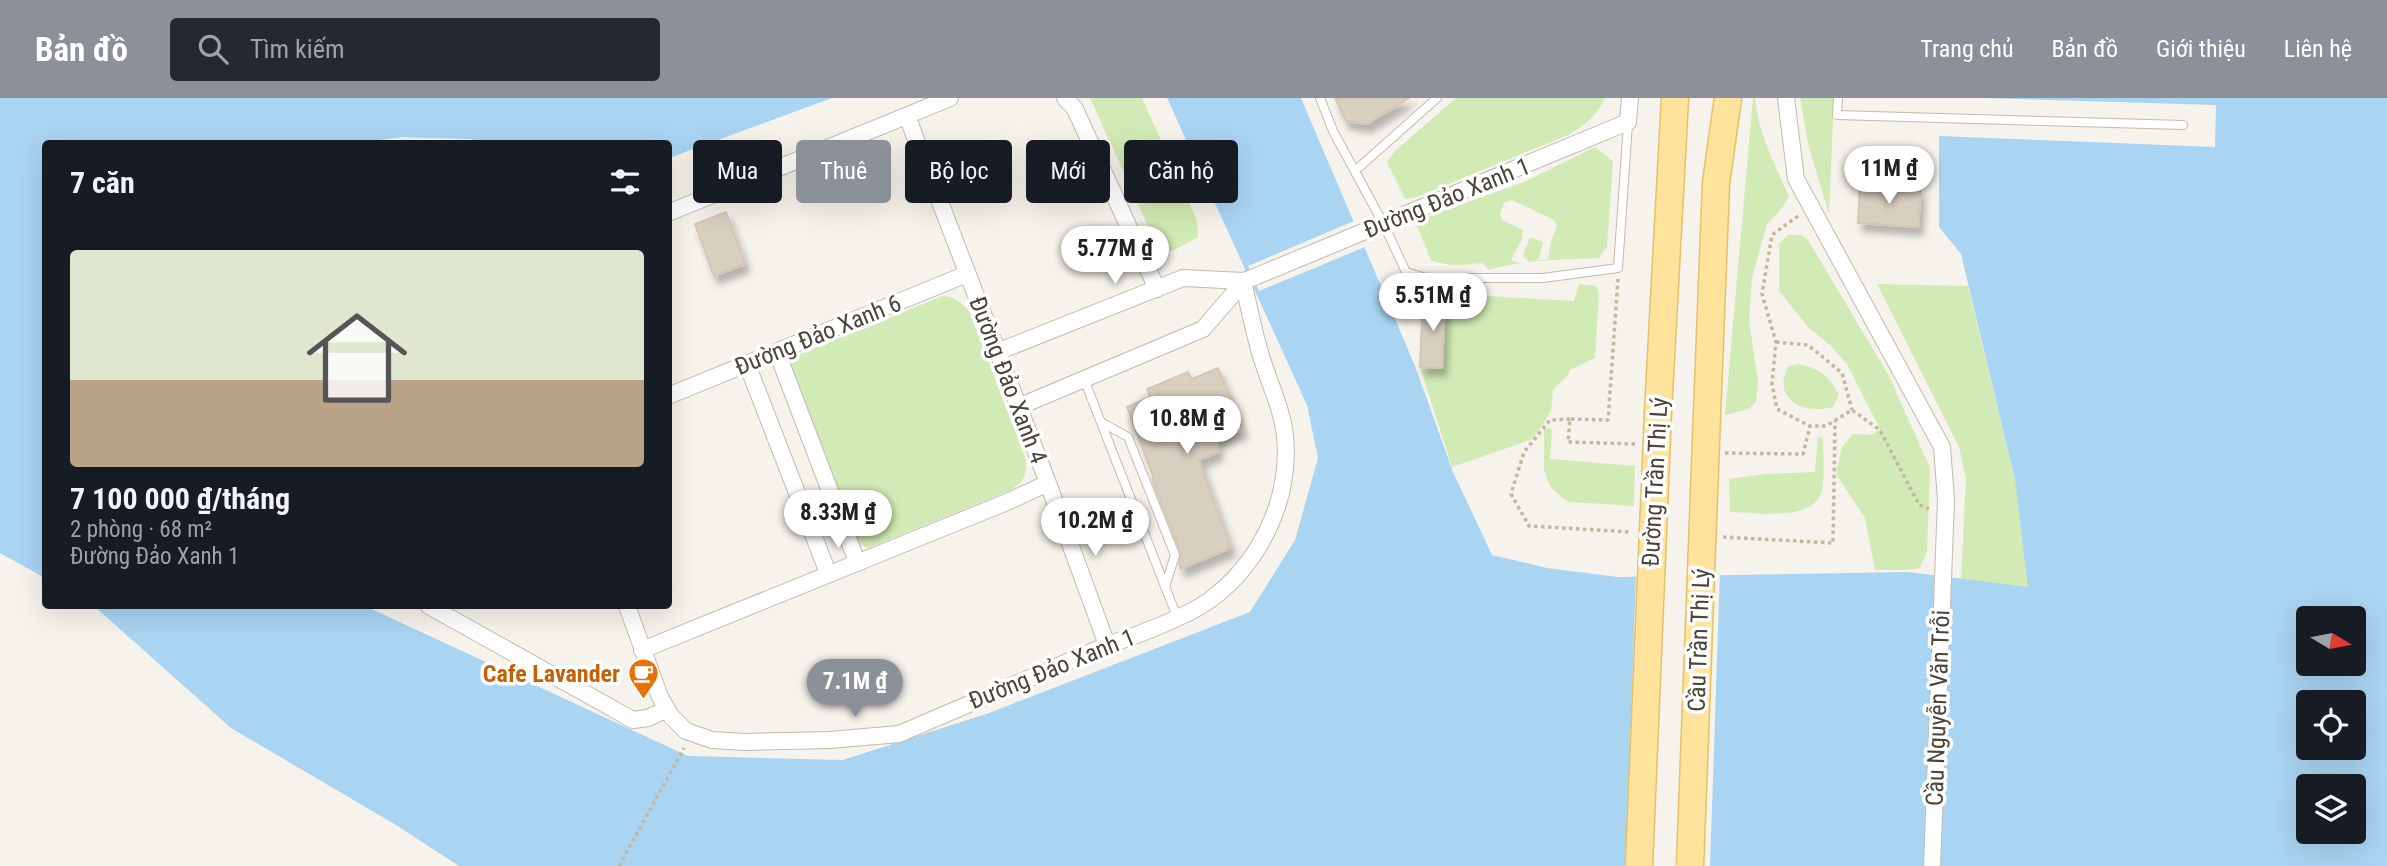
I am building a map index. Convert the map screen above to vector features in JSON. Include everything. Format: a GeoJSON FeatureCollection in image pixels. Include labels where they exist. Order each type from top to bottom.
{"type":"FeatureCollection","features":[{"type":"Feature","properties":{"kind":"main road","name":"Đường Trần Thị Lý"},"geometry":{"type":"LineString","coordinates":[[1639,866],[1658,412],[1675,98]]}},
{"type":"Feature","properties":{"kind":"main road"},"geometry":{"type":"LineString","coordinates":[[1672,187],[1689,98]]}},
{"type":"Feature","properties":{"kind":"main road"},"geometry":{"type":"LineString","coordinates":[[1716,98],[1717,183]]}},
{"type":"Feature","properties":{"kind":"main road","name":"Đường Trần Thị Lý"},"geometry":{"type":"LineString","coordinates":[[1707,414],[1717,183],[1728,98]]}},
{"type":"Feature","properties":{"kind":"main road","name":"Cầu Trần Thị Lý"},"geometry":{"type":"LineString","coordinates":[[1690,866],[1707,414]]}},
{"type":"Feature","properties":{"kind":"street"},"geometry":{"type":"LineString","coordinates":[[672,211],[950,98]]}},
{"type":"Feature","properties":{"kind":"street"},"geometry":{"type":"LineString","coordinates":[[1065,98],[1075,109],[1157,289]]}},
{"type":"Feature","properties":{"kind":"street"},"geometry":{"type":"LineString","coordinates":[[1629,122],[1630,98]]}},
{"type":"Feature","properties":{"kind":"street","name":"Cầu Nguyễn Văn Trỗi"},"geometry":{"type":"LineString","coordinates":[[1786,98],[1796,179],[1890,356],[1942,447],[1946,500],[1932,866]]}},
{"type":"Feature","properties":{"kind":"street","name":"Đường Đảo Xanh 4"},"geometry":{"type":"LineString","coordinates":[[907,116],[1048,483],[1107,645]]}},
{"type":"Feature","properties":{"kind":"street","name":"Đường Đảo Xanh 1"},"geometry":{"type":"LineString","coordinates":[[997,352],[1183,278],[1247,279],[1384,225],[1629,122]]}},
{"type":"Feature","properties":{"kind":"street","name":"Đường Đảo Xanh 6"},"geometry":{"type":"LineString","coordinates":[[672,394],[967,274]]}},
{"type":"Feature","properties":{"kind":"street","name":"Đường Đảo Xanh 1"},"geometry":{"type":"LineString","coordinates":[[1018,407],[1203,329],[1247,279]]}},
{"type":"Feature","properties":{"kind":"street","name":"Đường Đảo Xanh 1"},"geometry":{"type":"LineString","coordinates":[[692,733],[712,740],[746,742],[830,740],[899,734],[1131,637],[1209,601],[1249,561],[1270,527],[1281,493],[1286,454],[1285,434],[1276,396],[1262,359],[1247,279]]}},
{"type":"Feature","properties":{"kind":"street"},"geometry":{"type":"LineString","coordinates":[[777,352],[857,562]]}},
{"type":"Feature","properties":{"kind":"street"},"geometry":{"type":"LineString","coordinates":[[747,364],[828,573]]}},
{"type":"Feature","properties":{"kind":"street"},"geometry":{"type":"LineString","coordinates":[[642,650],[1048,483]]}},
{"type":"Feature","properties":{"kind":"street"},"geometry":{"type":"LineString","coordinates":[[439,609],[633,720],[648,718],[667,709]]}},
{"type":"Feature","properties":{"kind":"street"},"geometry":{"type":"LineString","coordinates":[[628,609],[660,697],[686,731],[692,733]]}},
{"type":"Feature","properties":{"kind":"lane"},"geometry":{"type":"LineString","coordinates":[[1320,98],[1406,272],[1426,278],[1543,278],[1618,268],[1629,122]]}},
{"type":"Feature","properties":{"kind":"lane"},"geometry":{"type":"LineString","coordinates":[[1356,170],[1437,98]]}},
{"type":"Feature","properties":{"kind":"lane"},"geometry":{"type":"LineString","coordinates":[[1838,98],[1837,115],[2183,125]]}},
{"type":"Feature","properties":{"kind":"lane"},"geometry":{"type":"LineString","coordinates":[[1084,379],[1177,617]]}},
{"type":"Feature","properties":{"kind":"lane"},"geometry":{"type":"LineString","coordinates":[[1101,422],[1128,436],[1175,555],[1165,587]]}},
{"type":"Feature","properties":{"kind":"path"},"geometry":{"type":"LineString","coordinates":[[1814,210],[1796,216],[1772,236],[1762,294],[1776,342],[1772,384],[1777,410],[1810,426],[1826,426],[1852,410]]}},
{"type":"Feature","properties":{"kind":"path"},"geometry":{"type":"LineString","coordinates":[[1618,268],[1608,420],[1570,419],[1568,442],[1646,444]]}},
{"type":"Feature","properties":{"kind":"path"},"geometry":{"type":"LineString","coordinates":[[1776,342],[1808,345],[1843,373],[1852,410],[1880,430],[1919,505],[1945,516]]}},
{"type":"Feature","properties":{"kind":"path"},"geometry":{"type":"LineString","coordinates":[[1706,452],[1803,454],[1810,426]]}},
{"type":"Feature","properties":{"kind":"path"},"geometry":{"type":"LineString","coordinates":[[619,866],[692,733]]}},
{"type":"Feature","properties":{"kind":"green space"},"geometry":{"type":"Polygon","coordinates":[[[1090,98],[1142,98],[1161,140],[1124,140],[1124,173],[1090,98]]]}},
{"type":"Feature","properties":{"kind":"green space"},"geometry":{"type":"Polygon","coordinates":[[[1456,98],[1605,98],[1590,120],[1568,135],[1417,197],[1405,199],[1387,162],[1395,151],[1456,98]]]}},
{"type":"Feature","properties":{"kind":"green space"},"geometry":{"type":"Polygon","coordinates":[[[1753,98],[1768,148],[1789,196],[1767,224],[1752,278],[1749,320],[1758,382],[1756,402],[1749,409],[1725,415],[1753,98]]]}},
{"type":"Feature","properties":{"kind":"green space"},"geometry":{"type":"Polygon","coordinates":[[[1800,98],[1834,98],[1829,214],[1808,144],[1800,98]]]}},
{"type":"Feature","properties":{"kind":"green space"},"geometry":{"type":"Polygon","coordinates":[[[1595,147],[1613,161],[1607,247],[1599,258],[1530,262],[1489,270],[1482,263],[1449,265],[1431,260],[1417,226],[1426,217],[1524,182],[1595,147]],[[1512,200],[1504,203],[1500,213],[1502,220],[1523,230],[1522,239],[1511,260],[1518,263],[1529,262],[1523,256],[1530,237],[1543,242],[1539,259],[1533,261],[1548,259],[1557,226],[1554,220],[1512,200]]]}},
{"type":"Feature","properties":{"kind":"green space"},"geometry":{"type":"Polygon","coordinates":[[[1138,203],[1189,203],[1197,220],[1198,237],[1172,251],[1158,248],[1138,203]]]}},
{"type":"Feature","properties":{"kind":"green space"},"geometry":{"type":"Polygon","coordinates":[[[1788,235],[1802,235],[1808,240],[1889,376],[1930,468],[1927,551],[1920,568],[1875,570],[1865,518],[1836,474],[1842,447],[1853,434],[1872,435],[1880,429],[1847,364],[1808,327],[1779,291],[1779,244],[1788,235]]]}},
{"type":"Feature","properties":{"kind":"green space"},"geometry":{"type":"Polygon","coordinates":[[[1461,281],[1467,286],[1469,295],[1574,301],[1579,284],[1596,286],[1599,293],[1595,358],[1570,370],[1553,390],[1551,411],[1533,439],[1452,467],[1420,367],[1424,291],[1461,281]]]}},
{"type":"Feature","properties":{"kind":"green space"},"geometry":{"type":"Polygon","coordinates":[[[1877,284],[1968,286],[2015,480],[2029,587],[1961,580],[1966,479],[1959,447],[1877,284]]]}},
{"type":"Feature","properties":{"kind":"green space"},"geometry":{"type":"Polygon","coordinates":[[[943,296],[957,300],[969,311],[1026,460],[1025,474],[1022,481],[1011,490],[868,548],[855,542],[787,369],[802,353],[943,296]]]}},
{"type":"Feature","properties":{"kind":"green space"},"geometry":{"type":"Polygon","coordinates":[[[1797,364],[1811,367],[1827,377],[1839,394],[1833,407],[1802,407],[1787,396],[1784,379],[1788,367],[1797,364]]]}},
{"type":"Feature","properties":{"kind":"green space"},"geometry":{"type":"Polygon","coordinates":[[[1552,429],[1550,459],[1635,466],[1634,506],[1568,502],[1558,494],[1550,486],[1544,470],[1544,430],[1552,429]]]}},
{"type":"Feature","properties":{"kind":"green space"},"geometry":{"type":"Polygon","coordinates":[[[1818,437],[1823,438],[1823,478],[1819,498],[1812,505],[1790,513],[1730,512],[1729,479],[1815,472],[1818,437]]]}},
{"type":"Feature","properties":{"kind":"water"},"geometry":{"type":"Polygon","coordinates":[[[0,98],[832,98],[718,140],[693,140],[693,149],[672,157],[672,140],[474,140],[402,137],[379,140],[42,140],[42,576],[0,553],[0,98]]]}},
{"type":"Feature","properties":{"kind":"water"},"geometry":{"type":"Polygon","coordinates":[[[1167,98],[1301,98],[1415,366],[1453,472],[1492,555],[1547,568],[1618,577],[1908,572],[2028,587],[2015,480],[1961,254],[1939,227],[1939,136],[2215,147],[2216,105],[1981,98],[2387,98],[2387,866],[459,866],[396,825],[231,728],[97,609],[371,609],[688,756],[843,760],[989,713],[1250,612],[1295,540],[1318,458],[1307,405],[1215,203],[1238,203],[1238,140],[1186,140],[1167,98]]]}},
{"type":"Feature","properties":{"kind":"pier"},"geometry":{"type":"Polygon","coordinates":[[[1354,221],[1365,247],[1259,291],[1248,266],[1354,221]]]}},
{"type":"Feature","properties":{"kind":"pier"},"geometry":{"type":"Polygon","coordinates":[[[1720,571],[1710,866],[1626,866],[1636,573],[1720,571]]]}},
{"type":"Feature","properties":{"kind":"building"},"geometry":{"type":"Polygon","coordinates":[[[1335,98],[1409,98],[1367,124],[1346,121],[1335,98]]]}},
{"type":"Feature","properties":{"kind":"building"},"geometry":{"type":"Polygon","coordinates":[[[1860,185],[1921,189],[1918,227],[1858,223],[1860,185]]]}},
{"type":"Feature","properties":{"kind":"building"},"geometry":{"type":"Polygon","coordinates":[[[726,212],[745,264],[714,276],[695,224],[726,212]]]}},
{"type":"Feature","properties":{"kind":"building"},"geometry":{"type":"Polygon","coordinates":[[[1423,297],[1445,298],[1442,368],[1420,367],[1423,297]]]}},
{"type":"Feature","properties":{"kind":"building"},"geometry":{"type":"Polygon","coordinates":[[[1218,368],[1243,430],[1216,441],[1219,452],[1199,460],[1231,548],[1181,569],[1181,553],[1127,407],[1150,397],[1147,389],[1188,372],[1192,379],[1218,368]]]}},
{"type":"Feature","properties":{"kind":"place","name":"Cafe Lavander"},"geometry":{"type":"Point","coordinates":[643,701]}}]}
